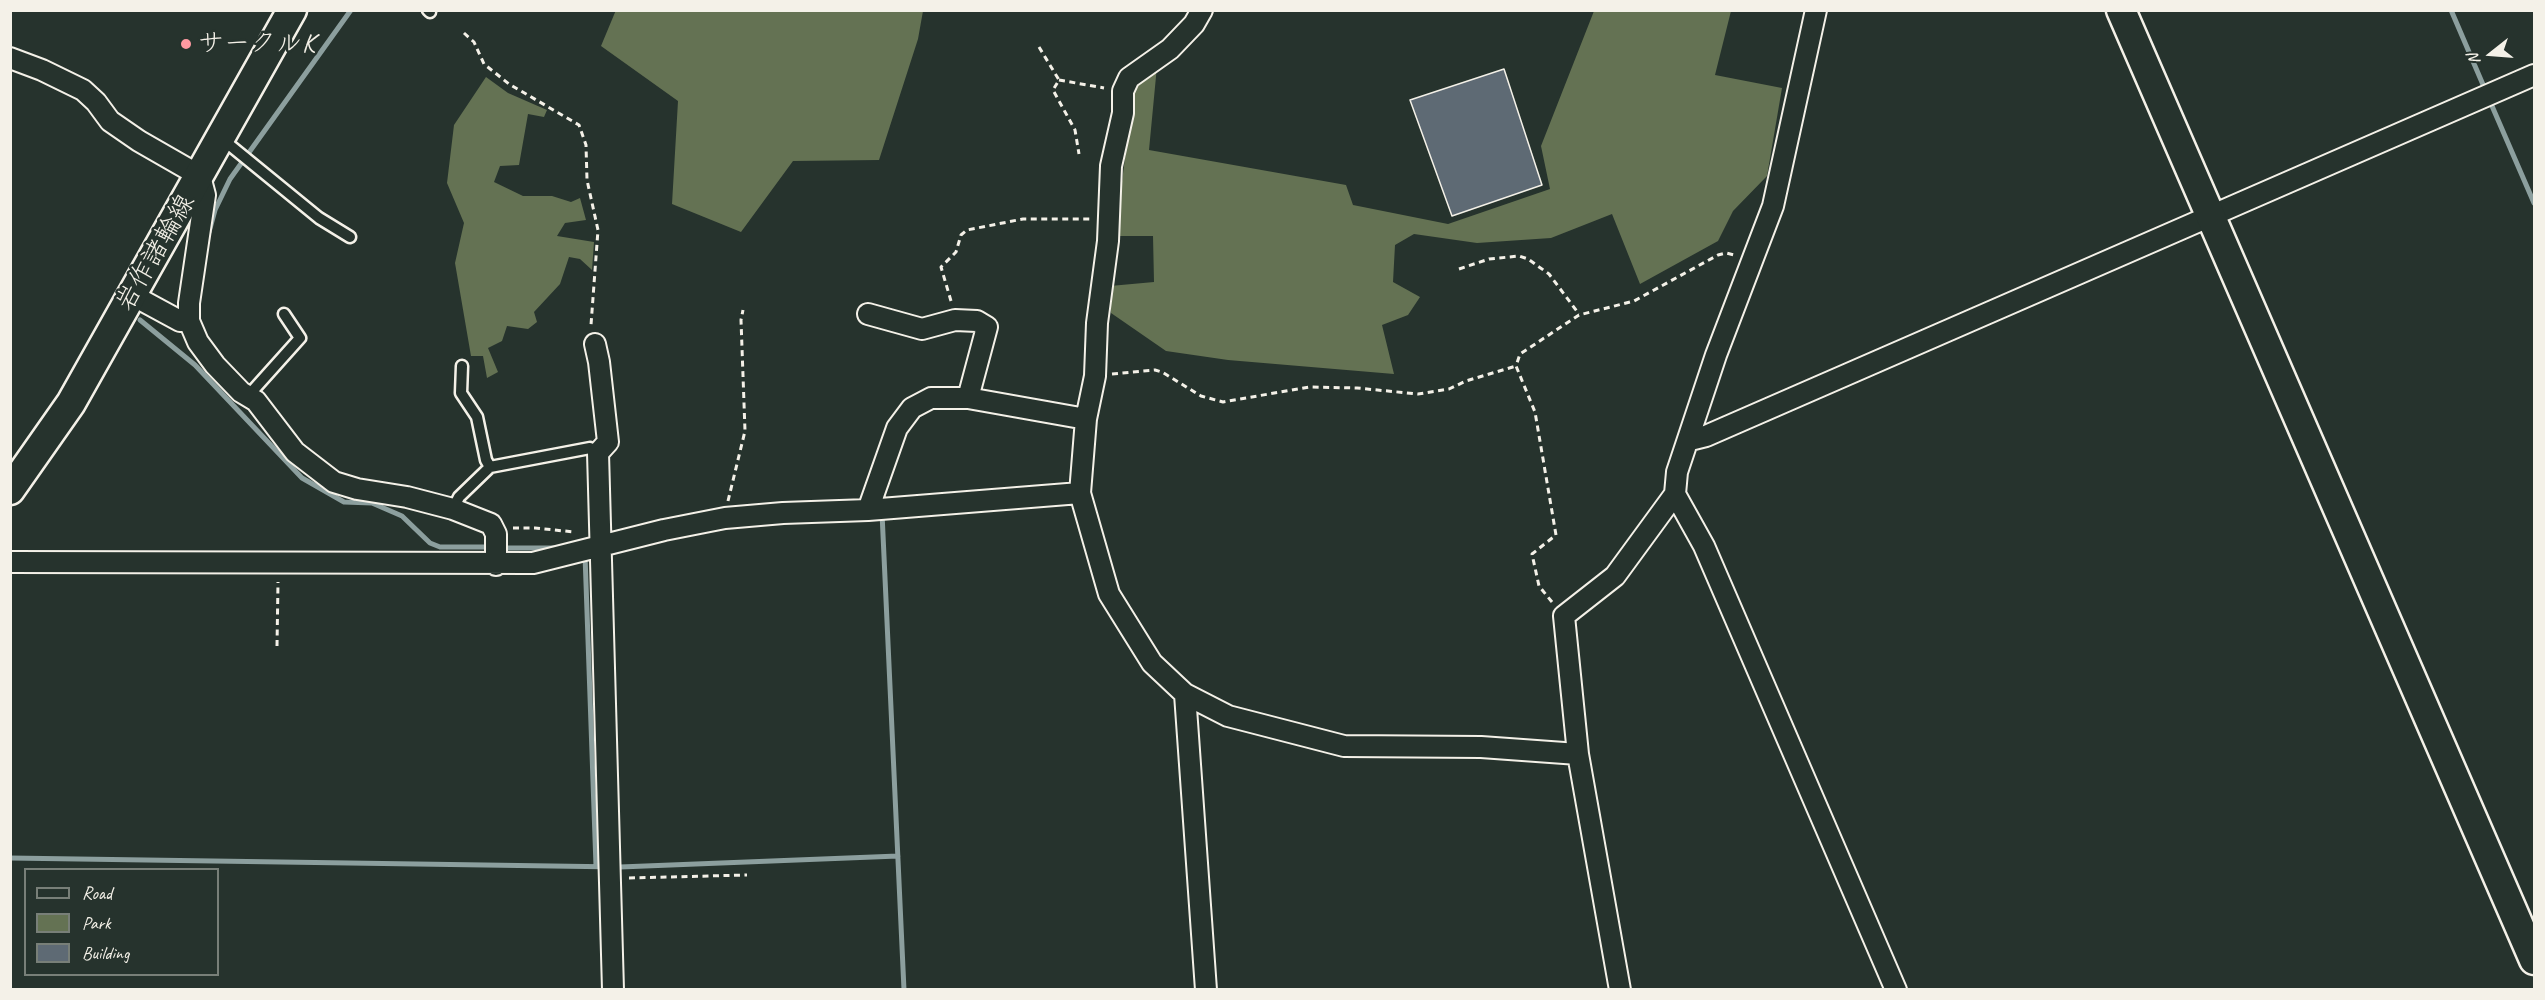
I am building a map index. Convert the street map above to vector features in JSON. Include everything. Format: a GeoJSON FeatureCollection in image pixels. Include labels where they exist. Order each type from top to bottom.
{"type":"FeatureCollection","features":[{"type":"Feature","properties":{"kind":"street","name":"岩作諸輪線"},"geometry":{"type":"LineString","coordinates":[[10,490],[71,402],[292,10]]}},
{"type":"Feature","properties":{"kind":"street"},"geometry":{"type":"LineString","coordinates":[[1202,10],[1194,24],[1170,49],[1130,78],[1123,91],[1123,113],[1112,166],[1109,219],[1097,323],[1095,376],[1086,418],[1080,493],[1109,594],[1152,663],[1185,694],[1228,716],[1344,746],[1481,747],[1578,754]]}},
{"type":"Feature","properties":{"kind":"street"},"geometry":{"type":"LineString","coordinates":[[1816,10],[1773,206],[1716,355],[1690,441],[1677,472],[1676,494],[1704,546],[1896,990]]}},
{"type":"Feature","properties":{"kind":"street"},"geometry":{"type":"LineString","coordinates":[[2121,10],[2535,960]]}},
{"type":"Feature","properties":{"kind":"street"},"geometry":{"type":"LineString","coordinates":[[10,58],[42,70],[83,90],[110,120],[139,141],[200,176],[205,195],[189,303],[189,321],[198,342],[215,365],[256,401],[295,452],[339,485],[407,497],[453,509],[491,524],[496,534],[496,565]]}},
{"type":"Feature","properties":{"kind":"street"},"geometry":{"type":"LineString","coordinates":[[1690,441],[2535,75]]}},
{"type":"Feature","properties":{"kind":"street"},"geometry":{"type":"LineString","coordinates":[[132,295],[180,321],[189,321]]}},
{"type":"Feature","properties":{"kind":"street"},"geometry":{"type":"LineString","coordinates":[[868,314],[922,329],[955,320],[977,321],[987,327],[968,398]]}},
{"type":"Feature","properties":{"kind":"street"},"geometry":{"type":"LineString","coordinates":[[595,345],[608,442],[598,453],[613,990]]}},
{"type":"Feature","properties":{"kind":"street"},"geometry":{"type":"LineString","coordinates":[[868,510],[897,428],[912,408],[932,398],[968,398],[1086,418]]}},
{"type":"Feature","properties":{"kind":"street"},"geometry":{"type":"LineString","coordinates":[[10,562],[31,564],[278,562],[496,565],[533,563],[664,530],[729,518],[783,513],[868,510],[1080,493]]}},
{"type":"Feature","properties":{"kind":"street"},"geometry":{"type":"LineString","coordinates":[[1620,990],[1578,754],[1564,616],[1615,576],[1676,494]]}},
{"type":"Feature","properties":{"kind":"street"},"geometry":{"type":"LineString","coordinates":[[1185,694],[1206,990]]}},
{"type":"Feature","properties":{"kind":"lane"},"geometry":{"type":"LineString","coordinates":[[221,138],[319,218],[351,237]]}},
{"type":"Feature","properties":{"kind":"lane"},"geometry":{"type":"LineString","coordinates":[[248,396],[300,338],[284,314]]}},
{"type":"Feature","properties":{"kind":"lane"},"geometry":{"type":"LineString","coordinates":[[462,366],[461,393],[477,417],[490,467]]}},
{"type":"Feature","properties":{"kind":"lane"},"geometry":{"type":"LineString","coordinates":[[453,509],[459,497],[490,467],[590,448],[598,453]]}},
{"type":"Feature","properties":{"kind":"path"},"geometry":{"type":"LineString","coordinates":[[464,33],[474,42],[484,64],[579,125],[586,145],[587,180],[598,230],[591,331],[595,345]]}},
{"type":"Feature","properties":{"kind":"path"},"geometry":{"type":"LineString","coordinates":[[1039,46],[1059,80],[1123,91]]}},
{"type":"Feature","properties":{"kind":"path"},"geometry":{"type":"LineString","coordinates":[[1059,80],[1053,90],[1075,130],[1079,154]]}},
{"type":"Feature","properties":{"kind":"path"},"geometry":{"type":"LineString","coordinates":[[955,320],[949,290],[941,267],[956,252],[961,235],[967,230],[1023,219],[1109,219]]}},
{"type":"Feature","properties":{"kind":"path"},"geometry":{"type":"LineString","coordinates":[[1564,616],[1539,586],[1532,554],[1556,535],[1534,412],[1516,366],[1520,354],[1524,349],[1579,315],[1634,301],[1726,252],[1752,263]]}},
{"type":"Feature","properties":{"kind":"path"},"geometry":{"type":"LineString","coordinates":[[1459,268],[1489,258],[1519,256],[1528,259],[1549,274],[1579,315]]}},
{"type":"Feature","properties":{"kind":"path"},"geometry":{"type":"LineString","coordinates":[[729,518],[727,497],[745,431],[741,320],[743,310]]}},
{"type":"Feature","properties":{"kind":"path"},"geometry":{"type":"LineString","coordinates":[[1095,376],[1155,370],[1201,396],[1223,402],[1309,387],[1357,388],[1418,394],[1449,389],[1466,381],[1516,366]]}},
{"type":"Feature","properties":{"kind":"path"},"geometry":{"type":"LineString","coordinates":[[494,529],[571,530],[581,537]]}},
{"type":"Feature","properties":{"kind":"path"},"geometry":{"type":"LineString","coordinates":[[277,646],[278,562]]}},
{"type":"Feature","properties":{"kind":"path"},"geometry":{"type":"LineString","coordinates":[[610,879],[747,875]]}},
{"type":"Feature","properties":{"kind":"green space"},"geometry":{"type":"Polygon","coordinates":[[[616,10],[923,11],[918,39],[879,160],[793,161],[741,232],[672,204],[678,101],[601,46],[616,10]]]}},
{"type":"Feature","properties":{"kind":"green space"},"geometry":{"type":"Polygon","coordinates":[[[1594,11],[1731,11],[1715,75],[1782,88],[1767,176],[1733,211],[1718,241],[1640,284],[1612,214],[1551,238],[1477,243],[1414,234],[1395,245],[1393,282],[1420,297],[1408,315],[1382,325],[1394,374],[1228,360],[1166,351],[1111,313],[1110,286],[1154,282],[1153,236],[1115,236],[1134,88],[1157,66],[1149,150],[1346,185],[1353,205],[1448,224],[1550,189],[1541,146],[1594,11]]]}},
{"type":"Feature","properties":{"kind":"green space"},"geometry":{"type":"Polygon","coordinates":[[[486,77],[508,93],[547,110],[544,117],[528,114],[519,165],[500,166],[494,182],[523,196],[552,196],[571,202],[580,198],[586,220],[565,223],[557,236],[594,242],[592,270],[580,259],[569,257],[560,284],[534,312],[537,322],[528,329],[507,326],[502,341],[488,348],[498,372],[487,378],[483,356],[471,356],[455,263],[464,223],[447,183],[454,125],[486,77]]]}},
{"type":"Feature","properties":{"kind":"building"},"geometry":{"type":"Polygon","coordinates":[[[1504,69],[1542,185],[1452,216],[1410,100],[1504,69]]]}},
{"type":"Feature","properties":{"kind":"waterway"},"geometry":{"type":"LineString","coordinates":[[209,232],[215,210],[230,179],[351,10]]}},
{"type":"Feature","properties":{"kind":"waterway"},"geometry":{"type":"LineString","coordinates":[[2451,10],[2484,87]]}},
{"type":"Feature","properties":{"kind":"waterway"},"geometry":{"type":"LineString","coordinates":[[2492,106],[2534,203]]}},
{"type":"Feature","properties":{"kind":"waterway"},"geometry":{"type":"LineString","coordinates":[[140,320],[195,365],[302,478],[344,502],[372,503],[402,516],[430,543],[440,547],[492,547]]}},
{"type":"Feature","properties":{"kind":"waterway"},"geometry":{"type":"LineString","coordinates":[[882,513],[904,990]]}},
{"type":"Feature","properties":{"kind":"waterway"},"geometry":{"type":"LineString","coordinates":[[501,548],[558,548]]}},
{"type":"Feature","properties":{"kind":"waterway"},"geometry":{"type":"LineString","coordinates":[[585,555],[596,866]]}},
{"type":"Feature","properties":{"kind":"waterway"},"geometry":{"type":"LineString","coordinates":[[10,858],[620,867],[898,856]]}},
{"type":"Feature","properties":{"kind":"place","name":"サークルK"},"geometry":{"type":"Point","coordinates":[186,44]}}]}
